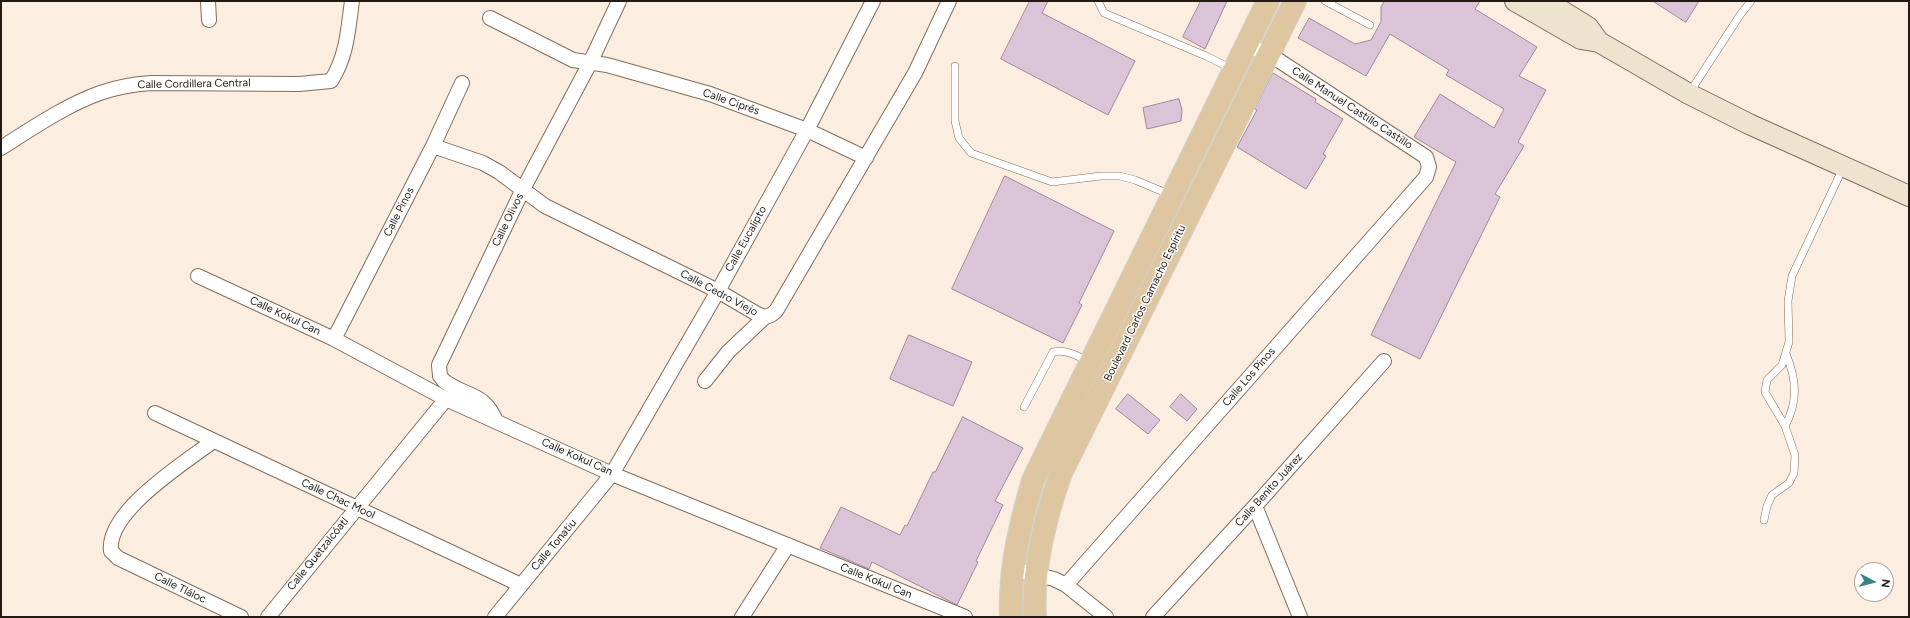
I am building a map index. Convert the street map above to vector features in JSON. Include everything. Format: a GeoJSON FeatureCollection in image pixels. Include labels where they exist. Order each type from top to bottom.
{"type":"FeatureCollection","features":[{"type":"Feature","properties":{"kind":"main road"},"geometry":{"type":"LineString","coordinates":[[1011,617],[1012,569],[1020,524],[1033,480],[1089,362],[1268,1]]}},
{"type":"Feature","properties":{"kind":"main road","name":"Boulevard Carlos Camacho Espíritu"},"geometry":{"type":"LineString","coordinates":[[1035,617],[1036,575],[1052,496],[1073,445],[1295,1]]}},
{"type":"Feature","properties":{"kind":"main road"},"geometry":{"type":"LineString","coordinates":[[1515,1],[1581,39],[1599,42],[1689,94],[1749,124],[1843,168],[1909,196]]}},
{"type":"Feature","properties":{"kind":"main road"},"geometry":{"type":"LineString","coordinates":[[1546,1],[1588,28],[1599,42]]}},
{"type":"Feature","properties":{"kind":"street"},"geometry":{"type":"LineString","coordinates":[[208,1],[209,20]]}},
{"type":"Feature","properties":{"kind":"street","name":"Calle Cordillera Central"},"geometry":{"type":"LineString","coordinates":[[1,148],[52,116],[100,93],[129,85],[151,82],[299,84],[331,81],[340,67],[346,44],[352,1]]}},
{"type":"Feature","properties":{"kind":"street","name":"Calle Olivos"},"geometry":{"type":"LineString","coordinates":[[496,421],[490,408],[484,402],[444,381],[440,376],[439,365],[523,190],[590,63],[619,1]]}},
{"type":"Feature","properties":{"kind":"street","name":"Calle Eucalipto"},"geometry":{"type":"LineString","coordinates":[[612,474],[718,291],[807,130],[873,1]]}},
{"type":"Feature","properties":{"kind":"street","name":"Calle Cedro Viejo"},"geometry":{"type":"LineString","coordinates":[[433,146],[483,163],[499,172],[545,206],[718,291],[765,317],[776,311],[866,158],[914,73],[950,1]]}},
{"type":"Feature","properties":{"kind":"street","name":"Calle Ciprés"},"geometry":{"type":"LineString","coordinates":[[490,18],[573,60],[608,65],[656,78],[750,108],[807,130],[866,158]]}},
{"type":"Feature","properties":{"kind":"street","name":"Calle Manuel Castillo Castillo"},"geometry":{"type":"LineString","coordinates":[[1246,45],[1269,54],[1426,157],[1429,167]]}},
{"type":"Feature","properties":{"kind":"street","name":"Calle Pinos"},"geometry":{"type":"LineString","coordinates":[[334,339],[433,146],[462,83]]}},
{"type":"Feature","properties":{"kind":"street","name":"Calle Los Pinos"},"geometry":{"type":"LineString","coordinates":[[1066,585],[1426,177],[1429,167]]}},
{"type":"Feature","properties":{"kind":"street","name":"Calle Kokul Can"},"geometry":{"type":"LineString","coordinates":[[198,276],[334,339],[446,399],[612,474],[966,617]]}},
{"type":"Feature","properties":{"kind":"street"},"geometry":{"type":"LineString","coordinates":[[705,381],[728,352],[765,317]]}},
{"type":"Feature","properties":{"kind":"street","name":"Calle Benito Juárez"},"geometry":{"type":"LineString","coordinates":[[1153,617],[1255,506],[1384,361]]}},
{"type":"Feature","properties":{"kind":"street","name":"Calle Quetzalcóatl"},"geometry":{"type":"LineString","coordinates":[[268,617],[446,399]]}},
{"type":"Feature","properties":{"kind":"street","name":"Calle Chac Mool"},"geometry":{"type":"LineString","coordinates":[[155,413],[212,442],[521,585]]}},
{"type":"Feature","properties":{"kind":"street","name":"Calle Tláloc"},"geometry":{"type":"LineString","coordinates":[[212,442],[142,496],[117,526],[110,544],[112,551],[118,558],[241,617]]}},
{"type":"Feature","properties":{"kind":"street","name":"Calle Tonatiu"},"geometry":{"type":"LineString","coordinates":[[495,617],[612,474]]}},
{"type":"Feature","properties":{"kind":"street"},"geometry":{"type":"LineString","coordinates":[[1255,506],[1300,617]]}},
{"type":"Feature","properties":{"kind":"street"},"geometry":{"type":"LineString","coordinates":[[742,617],[788,545]]}},
{"type":"Feature","properties":{"kind":"street"},"geometry":{"type":"LineString","coordinates":[[1012,569],[1054,579],[1066,585],[1106,617]]}},
{"type":"Feature","properties":{"kind":"lane"},"geometry":{"type":"LineString","coordinates":[[1098,1],[1104,13],[1206,56],[1234,70]]}},
{"type":"Feature","properties":{"kind":"lane"},"geometry":{"type":"LineString","coordinates":[[1325,1],[1370,25]]}},
{"type":"Feature","properties":{"kind":"lane"},"geometry":{"type":"LineString","coordinates":[[1689,94],[1740,15],[1751,1]]}},
{"type":"Feature","properties":{"kind":"lane"},"geometry":{"type":"LineString","coordinates":[[955,66],[955,121],[959,138],[971,153],[1052,182],[1101,176],[1120,176],[1135,180],[1172,195]]}},
{"type":"Feature","properties":{"kind":"lane"},"geometry":{"type":"LineString","coordinates":[[1764,520],[1767,506],[1772,495],[1789,483],[1794,473],[1795,455],[1785,426],[1765,392],[1766,380],[1782,365],[1789,342],[1788,301],[1792,276],[1843,168]]}},
{"type":"Feature","properties":{"kind":"lane"},"geometry":{"type":"LineString","coordinates":[[1024,407],[1053,352],[1060,350],[1074,354],[1089,362]]}},
{"type":"Feature","properties":{"kind":"lane"},"geometry":{"type":"LineString","coordinates":[[1785,426],[1793,412],[1795,392],[1793,370],[1786,354]]}},
{"type":"Feature","properties":{"kind":"building"},"geometry":{"type":"Polygon","coordinates":[[[1030,1],[1048,1],[1042,13],[1135,61],[1108,115],[1001,59],[1030,1]]]}},
{"type":"Feature","properties":{"kind":"building"},"geometry":{"type":"Polygon","coordinates":[[[1201,1],[1227,1],[1205,49],[1183,37],[1201,1]]]}},
{"type":"Feature","properties":{"kind":"building"},"geometry":{"type":"Polygon","coordinates":[[[1385,1],[1480,1],[1475,9],[1537,47],[1519,76],[1546,90],[1518,142],[1524,146],[1495,194],[1500,197],[1420,359],[1371,335],[1456,162],[1414,137],[1440,94],[1494,128],[1504,109],[1446,75],[1449,70],[1390,34],[1366,76],[1298,38],[1309,18],[1355,44],[1371,40],[1381,22],[1381,7],[1385,1]]]}},
{"type":"Feature","properties":{"kind":"building"},"geometry":{"type":"Polygon","coordinates":[[[1653,1],[1699,1],[1686,22],[1653,1]]]}},
{"type":"Feature","properties":{"kind":"building"},"geometry":{"type":"Polygon","coordinates":[[[1273,73],[1316,99],[1315,102],[1343,119],[1323,154],[1326,156],[1306,189],[1237,147],[1257,110],[1255,109],[1273,73]]]}},
{"type":"Feature","properties":{"kind":"building"},"geometry":{"type":"Polygon","coordinates":[[[1179,99],[1182,110],[1181,121],[1147,129],[1143,108],[1179,99]]]}},
{"type":"Feature","properties":{"kind":"building"},"geometry":{"type":"Polygon","coordinates":[[[1005,176],[1114,231],[1079,303],[1082,305],[1063,343],[952,289],[1005,176]]]}},
{"type":"Feature","properties":{"kind":"building"},"geometry":{"type":"Polygon","coordinates":[[[909,335],[972,362],[953,406],[890,379],[909,335]]]}},
{"type":"Feature","properties":{"kind":"building"},"geometry":{"type":"Polygon","coordinates":[[[1128,394],[1160,420],[1148,434],[1116,409],[1128,394]]]}},
{"type":"Feature","properties":{"kind":"building"},"geometry":{"type":"Polygon","coordinates":[[[1181,394],[1197,409],[1187,421],[1170,407],[1181,394]]]}},
{"type":"Feature","properties":{"kind":"building"},"geometry":{"type":"Polygon","coordinates":[[[963,417],[1023,448],[995,501],[1003,505],[957,605],[872,562],[869,569],[820,548],[841,507],[900,535],[905,525],[907,526],[933,472],[935,472],[963,417]]]}}]}
